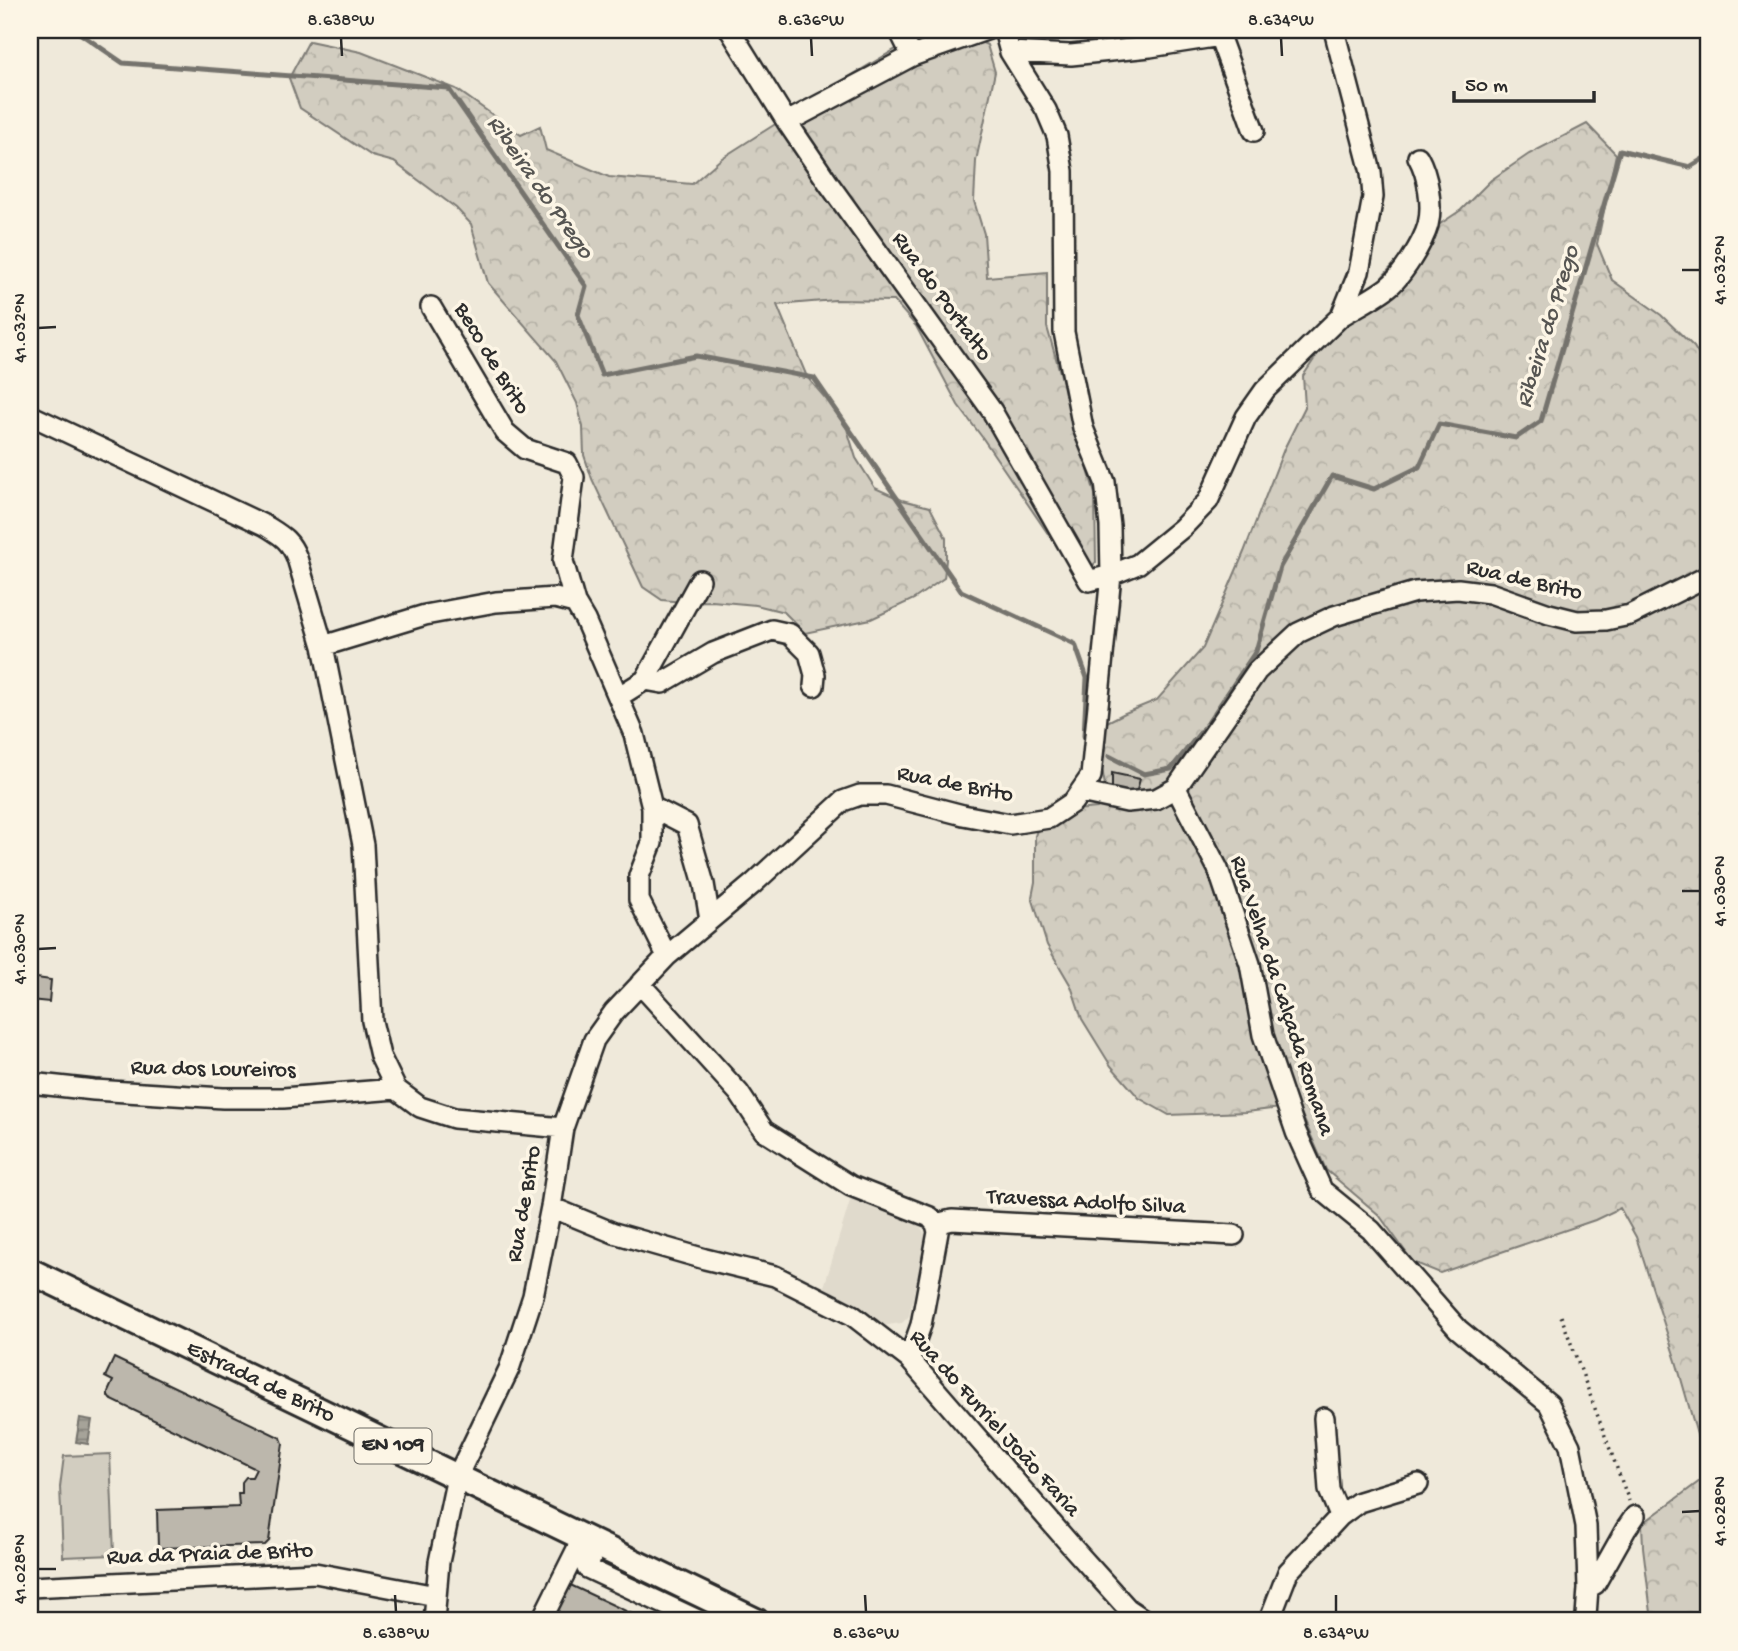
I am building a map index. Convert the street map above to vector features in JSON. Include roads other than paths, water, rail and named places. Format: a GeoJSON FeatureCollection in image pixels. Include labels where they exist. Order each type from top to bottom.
{"type":"FeatureCollection","features":[{"type":"Feature","properties":{"kind":"main road","name":"Estrada de Brito"},"geometry":{"type":"LineString","coordinates":[[30,1271],[590,1541],[715,1615],[756,1621]]}},
{"type":"Feature","properties":{"kind":"street","name":"Rua do Portalto"},"geometry":{"type":"LineString","coordinates":[[730,30],[829,184],[992,411],[1090,581],[1111,575]]}},
{"type":"Feature","properties":{"kind":"street"},"geometry":{"type":"LineString","coordinates":[[899,30],[912,56]]}},
{"type":"Feature","properties":{"kind":"street"},"geometry":{"type":"LineString","coordinates":[[788,122],[912,56],[986,30]]}},
{"type":"Feature","properties":{"kind":"street"},"geometry":{"type":"LineString","coordinates":[[1004,30],[1010,52],[1046,110],[1057,136],[1063,171],[1064,332],[1083,428],[1105,482],[1110,526],[1111,575],[1091,776],[1080,792],[1127,802],[1156,799],[1176,788]]}},
{"type":"Feature","properties":{"kind":"street"},"geometry":{"type":"LineString","coordinates":[[1334,30],[1371,172],[1373,197],[1359,272],[1341,316]]}},
{"type":"Feature","properties":{"kind":"street"},"geometry":{"type":"LineString","coordinates":[[1010,52],[1071,55],[1150,47],[1218,33],[1254,131]]}},
{"type":"Feature","properties":{"kind":"street"},"geometry":{"type":"LineString","coordinates":[[1111,575],[1139,564],[1182,528],[1208,501],[1246,416],[1265,390],[1341,316],[1389,287],[1407,266],[1428,225],[1429,190],[1418,157]]}},
{"type":"Feature","properties":{"kind":"street","name":"Beco de Brito"},"geometry":{"type":"LineString","coordinates":[[431,307],[505,432],[525,449],[567,463],[574,477],[563,561],[575,603],[585,620],[634,734],[652,807],[652,843],[639,876],[639,900],[667,956]]}},
{"type":"Feature","properties":{"kind":"street"},"geometry":{"type":"LineString","coordinates":[[30,415],[266,526],[282,535],[292,545],[323,646],[363,845],[372,1021],[380,1056],[396,1089],[420,1107],[454,1118],[563,1128]]}},
{"type":"Feature","properties":{"kind":"street","name":"Rua de Brito"},"geometry":{"type":"LineString","coordinates":[[1176,788],[1257,671],[1298,633],[1334,615],[1415,592],[1458,589],[1490,593],[1577,621],[1606,620],[1630,615],[1708,576]]}},
{"type":"Feature","properties":{"kind":"street"},"geometry":{"type":"LineString","coordinates":[[618,697],[645,680],[700,580]]}},
{"type":"Feature","properties":{"kind":"street"},"geometry":{"type":"LineString","coordinates":[[323,646],[425,615],[496,602],[555,598],[575,603]]}},
{"type":"Feature","properties":{"kind":"street"},"geometry":{"type":"LineString","coordinates":[[645,680],[662,683],[713,653],[772,630],[790,634],[809,653],[816,675],[814,686]]}},
{"type":"Feature","properties":{"kind":"street","name":"Rua Velha da Calçada Romana"},"geometry":{"type":"LineString","coordinates":[[1176,788],[1218,869],[1250,964],[1263,1035],[1296,1132],[1322,1190],[1371,1230],[1458,1329],[1549,1404],[1570,1446],[1586,1526],[1588,1588],[1584,1621]]}},
{"type":"Feature","properties":{"kind":"street","name":"Rua de Brito"},"geometry":{"type":"LineString","coordinates":[[457,1477],[513,1357],[533,1296],[563,1128],[594,1040],[614,1012],[667,956],[754,883],[843,801],[860,795],[886,795],[1010,824],[1049,818],[1073,802],[1080,792]]}},
{"type":"Feature","properties":{"kind":"street"},"geometry":{"type":"LineString","coordinates":[[652,807],[687,825],[704,884],[710,920]]}},
{"type":"Feature","properties":{"kind":"street"},"geometry":{"type":"LineString","coordinates":[[640,984],[739,1093],[764,1131],[851,1186],[930,1217],[936,1224],[938,1232],[921,1325],[909,1360]]}},
{"type":"Feature","properties":{"kind":"street","name":"Rua dos Loureiros"},"geometry":{"type":"LineString","coordinates":[[30,1083],[223,1098],[283,1098],[396,1089]]}},
{"type":"Feature","properties":{"kind":"street","name":"Rua do Furriel João Faria"},"geometry":{"type":"LineString","coordinates":[[551,1207],[614,1233],[775,1276],[852,1315],[909,1360],[1128,1609],[1144,1621]]}},
{"type":"Feature","properties":{"kind":"street","name":"Travessa Adolfo Silva"},"geometry":{"type":"LineString","coordinates":[[936,1224],[952,1220],[1234,1235]]}},
{"type":"Feature","properties":{"kind":"street"},"geometry":{"type":"LineString","coordinates":[[1324,1418],[1329,1490],[1340,1516]]}},
{"type":"Feature","properties":{"kind":"street"},"geometry":{"type":"LineString","coordinates":[[434,1621],[439,1562],[457,1477]]}},
{"type":"Feature","properties":{"kind":"street"},"geometry":{"type":"LineString","coordinates":[[1269,1621],[1288,1572],[1340,1516],[1359,1502],[1418,1484]]}},
{"type":"Feature","properties":{"kind":"street"},"geometry":{"type":"LineString","coordinates":[[1588,1588],[1595,1584],[1634,1516]]}},
{"type":"Feature","properties":{"kind":"street"},"geometry":{"type":"LineString","coordinates":[[541,1621],[590,1541]]}},
{"type":"Feature","properties":{"kind":"street","name":"Rua da Praia de Brito"},"geometry":{"type":"LineString","coordinates":[[30,1587],[315,1573],[436,1596]]}},
{"type":"Feature","properties":{"kind":"waterway","name":"Ribeira do Prego"},"geometry":{"type":"LineString","coordinates":[[75,30],[123,63],[448,88],[586,286],[578,315],[602,375],[696,356],[814,378],[961,591],[1075,644],[1087,678],[1084,736]]}},
{"type":"Feature","properties":{"kind":"waterway","name":"Ribeira do Prego"},"geometry":{"type":"LineString","coordinates":[[1109,756],[1144,774],[1171,769],[1208,723],[1256,651],[1280,567],[1332,476],[1374,489],[1419,467],[1439,424],[1516,438],[1541,421],[1620,150],[1690,167],[1708,156]]}}]}
